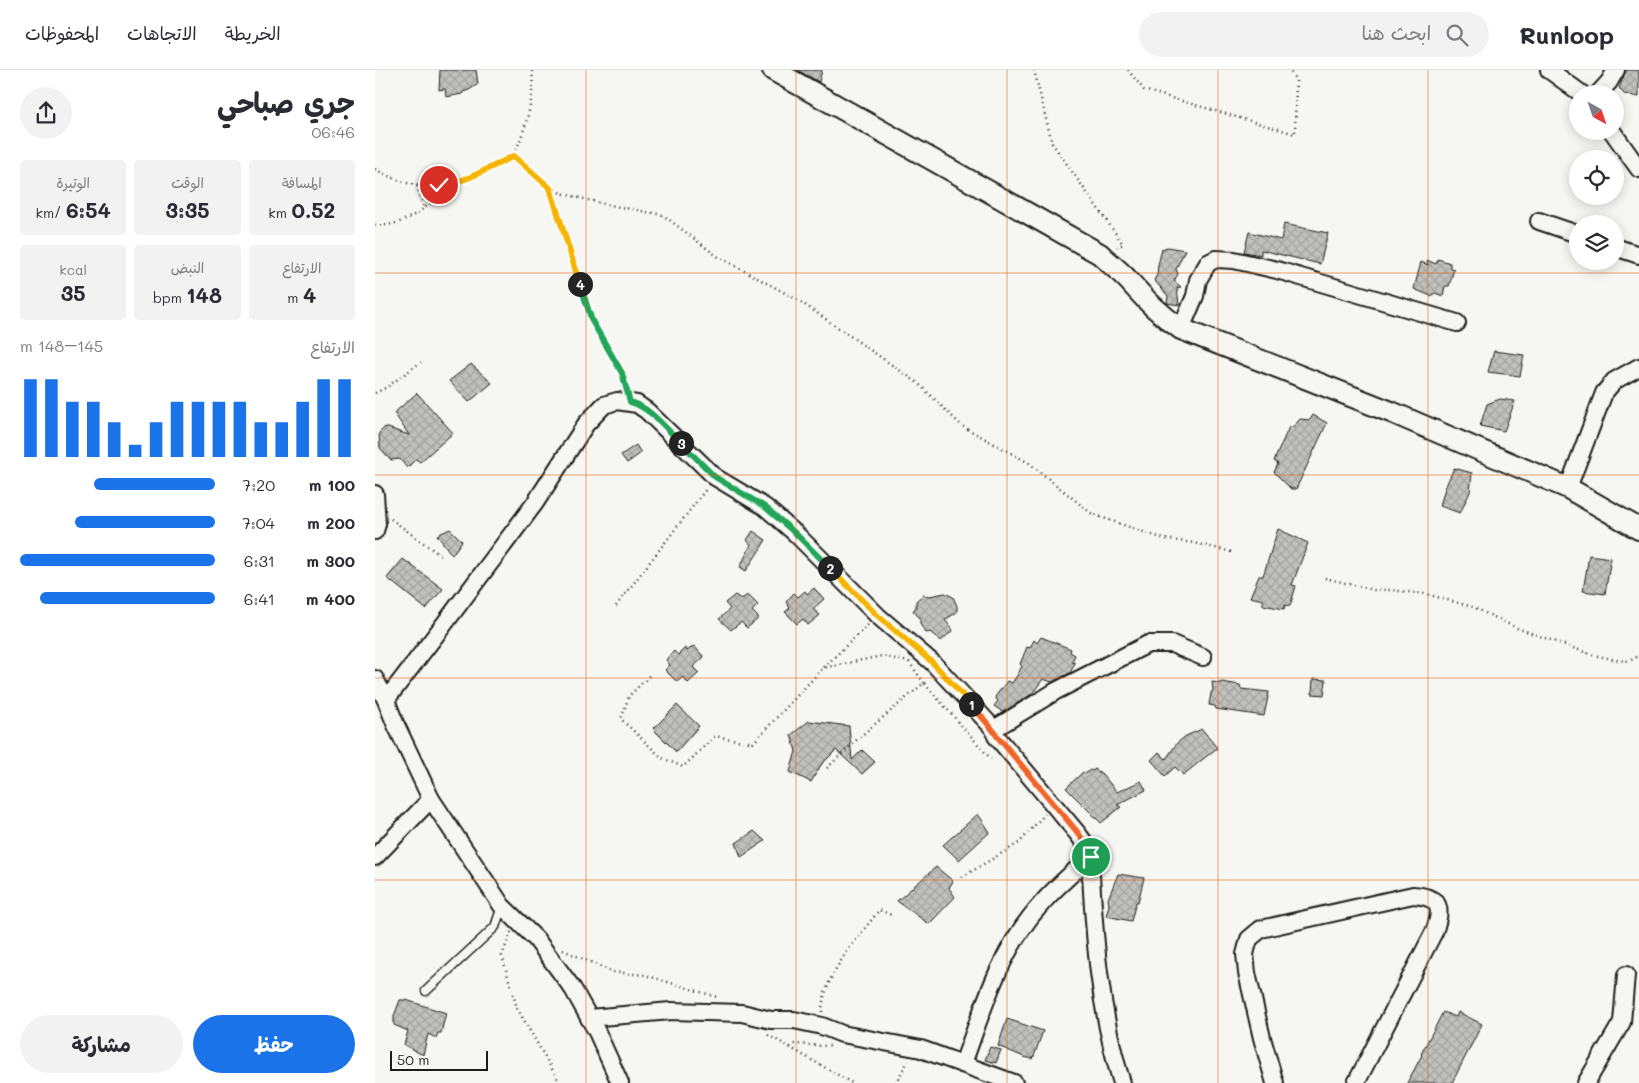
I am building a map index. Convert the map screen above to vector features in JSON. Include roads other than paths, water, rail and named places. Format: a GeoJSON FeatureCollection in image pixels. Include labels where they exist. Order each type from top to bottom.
{"type":"FeatureCollection","features":[{"type":"Feature","properties":{"kind":"street"},"geometry":{"type":"LineString","coordinates":[[773,70],[1100,254],[1128,280],[1140,295],[1166,319],[1181,329],[1391,412],[1568,488],[1639,528]]}},
{"type":"Feature","properties":{"kind":"street"},"geometry":{"type":"LineString","coordinates":[[1549,70],[1570,85]]}},
{"type":"Feature","properties":{"kind":"street"},"geometry":{"type":"LineString","coordinates":[[1606,85],[1617,70]]}},
{"type":"Feature","properties":{"kind":"street"},"geometry":{"type":"LineString","coordinates":[[1618,140],[1639,169]]}},
{"type":"Feature","properties":{"kind":"street"},"geometry":{"type":"LineString","coordinates":[[1539,221],[1569,231]]}},
{"type":"Feature","properties":{"kind":"street"},"geometry":{"type":"LineString","coordinates":[[1624,250],[1639,255]]}},
{"type":"Feature","properties":{"kind":"street"},"geometry":{"type":"LineString","coordinates":[[1181,329],[1195,296],[1198,280],[1208,263],[1216,259],[1234,260],[1277,270],[1457,323]]}},
{"type":"Feature","properties":{"kind":"street"},"geometry":{"type":"LineString","coordinates":[[1568,488],[1605,393],[1614,381],[1639,367]]}},
{"type":"Feature","properties":{"kind":"street"},"geometry":{"type":"LineString","coordinates":[[386,700],[535,503],[586,424],[604,405],[617,401],[637,404],[647,410],[715,477],[765,507],[787,526],[878,616],[933,663],[993,730],[1086,845],[1091,857],[1095,936],[1104,1012],[1122,1083]]}},
{"type":"Feature","properties":{"kind":"street"},"geometry":{"type":"LineString","coordinates":[[375,531],[376,501]]}},
{"type":"Feature","properties":{"kind":"street"},"geometry":{"type":"LineString","coordinates":[[993,730],[1056,691],[1148,644],[1172,644],[1203,657]]}},
{"type":"Feature","properties":{"kind":"street"},"geometry":{"type":"LineString","coordinates":[[375,678],[431,799],[502,906],[536,939],[573,989],[620,1083]]}},
{"type":"Feature","properties":{"kind":"street"},"geometry":{"type":"LineString","coordinates":[[375,856],[431,799]]}},
{"type":"Feature","properties":{"kind":"street"},"geometry":{"type":"LineString","coordinates":[[963,1064],[996,975],[1015,938],[1042,903],[1091,857]]}},
{"type":"Feature","properties":{"kind":"street"},"geometry":{"type":"LineString","coordinates":[[1275,1083],[1247,973],[1245,954],[1249,939],[1261,929],[1413,895],[1428,896],[1438,906],[1440,916],[1434,932],[1356,1083]]}},
{"type":"Feature","properties":{"kind":"street"},"geometry":{"type":"LineString","coordinates":[[1587,1083],[1622,1022],[1626,975]]}},
{"type":"Feature","properties":{"kind":"street"},"geometry":{"type":"LineString","coordinates":[[589,1018],[671,1011],[741,1013],[771,1020],[794,1020],[822,1026],[842,1034],[915,1048],[1014,1083]]}},
{"type":"Feature","properties":{"kind":"lane"},"geometry":{"type":"LineString","coordinates":[[426,991],[495,926],[502,906]]}}]}
